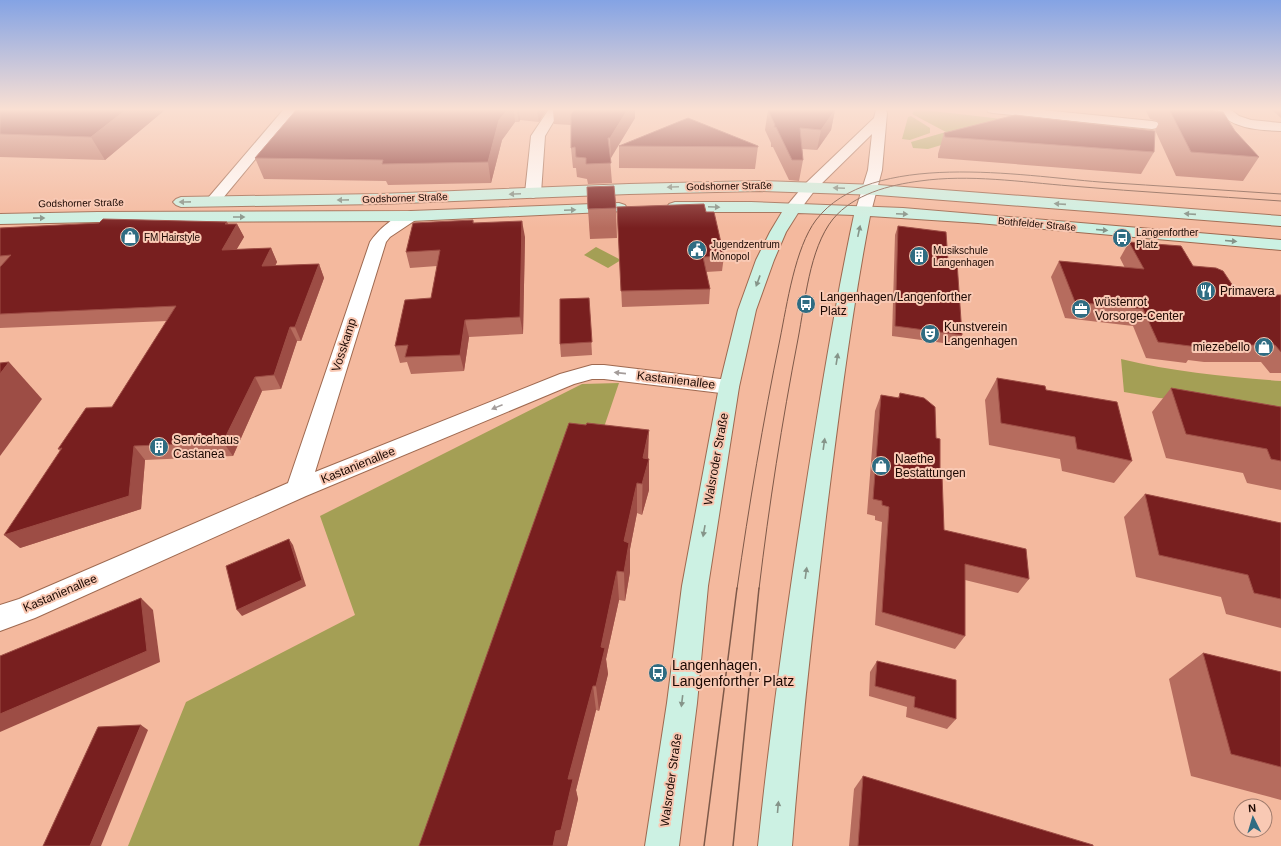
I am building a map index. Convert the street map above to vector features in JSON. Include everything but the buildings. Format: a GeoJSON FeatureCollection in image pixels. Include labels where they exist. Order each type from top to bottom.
{"type":"FeatureCollection","features":[{"type":"Feature","properties":{"kind":"main road","name":"Godshorner Straße"},"geometry":{"type":"LineString","coordinates":[[165,202],[380,199],[684,187],[810,187]]}},
{"type":"Feature","properties":{"kind":"main road","name":"Bothfelder Straße"},"geometry":{"type":"LineString","coordinates":[[810,187],[1281,221]]}},
{"type":"Feature","properties":{"kind":"main road","name":"Godshorner Straße"},"geometry":{"type":"LineString","coordinates":[[0,205],[150,202]]}},
{"type":"Feature","properties":{"kind":"main road","name":"Godshorner Straße"},"geometry":{"type":"LineString","coordinates":[[657,207],[793,208]]}},
{"type":"Feature","properties":{"kind":"main road","name":"Godshorner Straße"},"geometry":{"type":"LineString","coordinates":[[0,219],[98,217],[411,216],[634,208]]}},
{"type":"Feature","properties":{"kind":"main road","name":"Bothfelder Straße"},"geometry":{"type":"LineString","coordinates":[[793,208],[931,215],[1281,245]]}},
{"type":"Feature","properties":{"kind":"main road","name":"Walsroder Straße"},"geometry":{"type":"LineString","coordinates":[[662,846],[682,703],[695,586],[729,387],[747,310],[765,260],[778,232],[793,208]]}},
{"type":"Feature","properties":{"kind":"main road","name":"Walsroder Straße"},"geometry":{"type":"LineString","coordinates":[[775,846],[784,744],[804,580],[831,397],[856,243],[863,212]]}},
{"type":"Feature","properties":{"kind":"street"},"geometry":{"type":"LineString","coordinates":[[213,201],[258,148]]}},
{"type":"Feature","properties":{"kind":"street"},"geometry":{"type":"LineString","coordinates":[[533,193],[537,148]]}},
{"type":"Feature","properties":{"kind":"street","name":"Walsroder Straße"},"geometry":{"type":"LineString","coordinates":[[793,208],[810,187],[847,148]]}},
{"type":"Feature","properties":{"kind":"street","name":"Walsroder Straße"},"geometry":{"type":"LineString","coordinates":[[863,212],[868,190],[875,170],[877,148]]}},
{"type":"Feature","properties":{"kind":"street","name":"Vosskamp"},"geometry":{"type":"LineString","coordinates":[[298,489],[378,242],[384,234],[411,216]]}},
{"type":"Feature","properties":{"kind":"street","name":"Kastanienallee"},"geometry":{"type":"LineString","coordinates":[[0,618],[25,609],[298,489],[544,388],[592,372],[620,373],[729,387]]}},
{"type":"Feature","properties":{"kind":"shaded area"},"geometry":{"type":"Polygon","coordinates":[[[596,247],[621,260],[608,268],[584,255],[596,247]]]}},
{"type":"Feature","properties":{"kind":"shaded area"},"geometry":{"type":"Polygon","coordinates":[[[1121,359],[1141,364],[1201,373],[1281,381],[1281,407],[1159,398],[1124,392],[1121,359]]]}},
{"type":"Feature","properties":{"kind":"shaded area"},"geometry":{"type":"Polygon","coordinates":[[[619,383],[601,436],[426,846],[128,846],[186,702],[355,615],[320,516],[582,384],[619,383]]]}},
{"type":"Feature","properties":{"kind":"tram line"},"geometry":{"type":"LineString","coordinates":[[737,589],[762,432],[797,261],[802,245],[816,220],[841,198],[872,183],[909,175],[949,172],[1031,175],[1100,182],[1281,194]]}},
{"type":"Feature","properties":{"kind":"tram line"},"geometry":{"type":"LineString","coordinates":[[759,589],[776,464],[809,277],[818,245],[825,231],[841,210],[862,197],[884,188],[920,181],[957,178],[995,179],[1281,201]]}},
{"type":"Feature","properties":{"kind":"tram line"},"geometry":{"type":"LineString","coordinates":[[704,846],[737,588]]}},
{"type":"Feature","properties":{"kind":"tram line"},"geometry":{"type":"LineString","coordinates":[[733,846],[759,588]]}},
{"type":"Feature","properties":{"kind":"place","name":"FM Hairstyle"},"geometry":{"type":"Point","coordinates":[130,237]}},
{"type":"Feature","properties":{"kind":"place","name":"Langenforther Platz"},"geometry":{"type":"Point","coordinates":[1122,238]}},
{"type":"Feature","properties":{"kind":"place","name":"Jugendzentrum Monopol"},"geometry":{"type":"Point","coordinates":[697,250]}},
{"type":"Feature","properties":{"kind":"place","name":"Musikschule Langenhagen"},"geometry":{"type":"Point","coordinates":[919,256]}},
{"type":"Feature","properties":{"kind":"place","name":"Primavera"},"geometry":{"type":"Point","coordinates":[1206,291]}},
{"type":"Feature","properties":{"kind":"place","name":"Langenhagen/Langenforther Platz"},"geometry":{"type":"Point","coordinates":[806,304]}},
{"type":"Feature","properties":{"kind":"place","name":"wüstenrot Vorsorge-Center"},"geometry":{"type":"Point","coordinates":[1081,309]}},
{"type":"Feature","properties":{"kind":"place","name":"Kunstverein Langenhagen"},"geometry":{"type":"Point","coordinates":[930,334]}},
{"type":"Feature","properties":{"kind":"place","name":"miezebello"},"geometry":{"type":"Point","coordinates":[1264,347]}},
{"type":"Feature","properties":{"kind":"place","name":"Servicehaus Castanea"},"geometry":{"type":"Point","coordinates":[159,447]}},
{"type":"Feature","properties":{"kind":"place","name":"Naethe Bestattungen"},"geometry":{"type":"Point","coordinates":[881,466]}},
{"type":"Feature","properties":{"kind":"place","name":"Langenhagen, Langenforther Platz"},"geometry":{"type":"Point","coordinates":[658,673]}}]}
